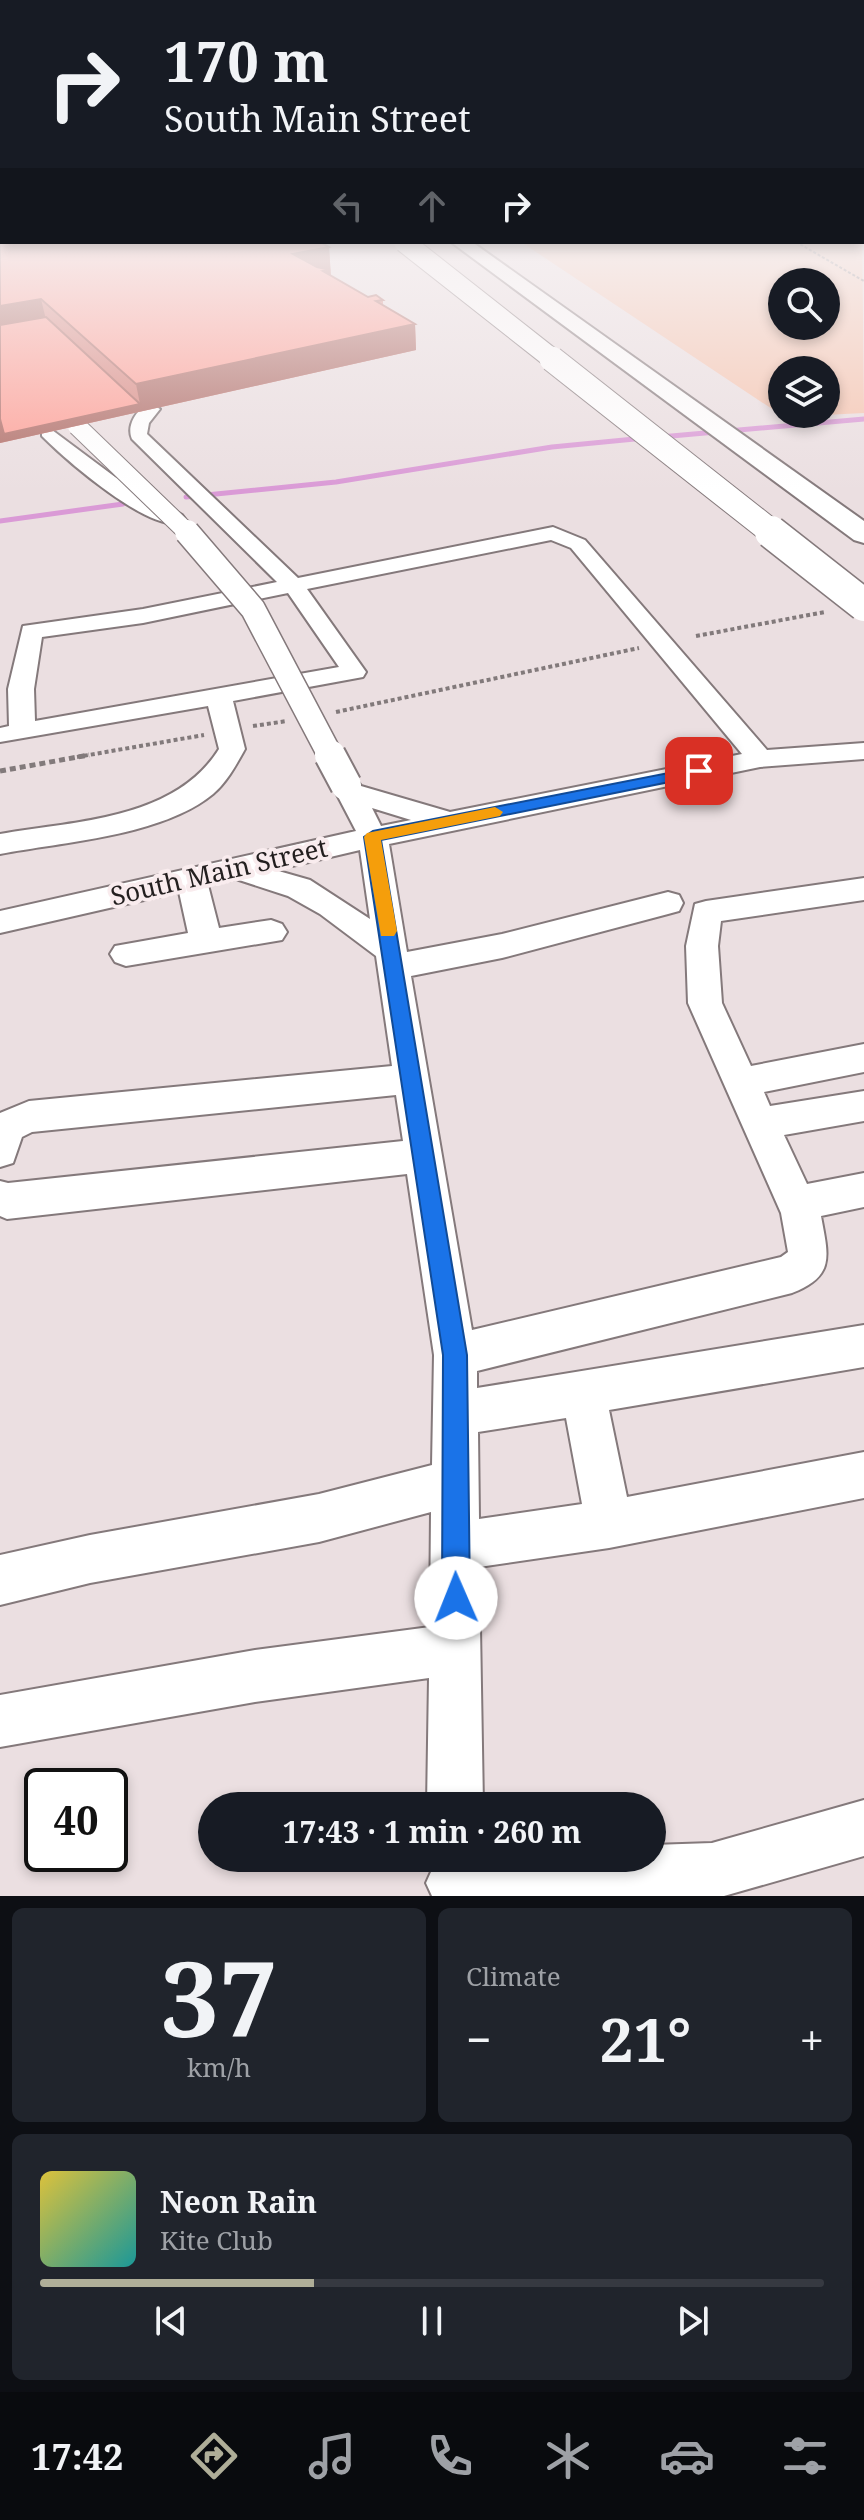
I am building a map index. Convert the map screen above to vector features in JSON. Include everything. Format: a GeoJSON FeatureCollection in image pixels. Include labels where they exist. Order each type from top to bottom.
{"type":"FeatureCollection","features":[{"type":"Feature","properties":{"kind":"highway"},"geometry":{"type":"LineString","coordinates":[[496,314],[864,605]]}},
{"type":"Feature","properties":{"kind":"highway"},"geometry":{"type":"LineString","coordinates":[[560,314],[864,534]]}},
{"type":"Feature","properties":{"kind":"street"},"geometry":{"type":"LineString","coordinates":[[170,396],[149,401],[138,435],[293,585],[354,672],[11,733],[31,631],[143,616],[293,585],[553,533],[578,544],[760,759]]}},
{"type":"Feature","properties":{"kind":"street"},"geometry":{"type":"LineString","coordinates":[[77,426],[175,519],[253,609],[373,837],[455,1355],[455,1792]]}},
{"type":"Feature","properties":{"kind":"street"},"geometry":{"type":"LineString","coordinates":[[48,432],[65,450],[148,509],[175,519]]}},
{"type":"Feature","properties":{"kind":"street"},"geometry":{"type":"LineString","coordinates":[[0,844],[124,820],[173,804],[199,791],[232,749],[219,698]]}},
{"type":"Feature","properties":{"kind":"street","name":"South Main Street"},"geometry":{"type":"LineString","coordinates":[[0,922],[447,821],[760,759],[864,751]]}},
{"type":"Feature","properties":{"kind":"street"},"geometry":{"type":"LineString","coordinates":[[347,788],[447,821]]}},
{"type":"Feature","properties":{"kind":"street"},"geometry":{"type":"LineString","coordinates":[[236,868],[299,888],[331,906],[392,959],[502,946],[668,903]]}},
{"type":"Feature","properties":{"kind":"street"},"geometry":{"type":"LineString","coordinates":[[191,878],[206,942]]}},
{"type":"Feature","properties":{"kind":"street"},"geometry":{"type":"LineString","coordinates":[[455,1355],[792,1274],[809,1259],[797,1203],[705,1003],[702,946],[706,912],[864,889]]}},
{"type":"Feature","properties":{"kind":"street"},"geometry":{"type":"LineString","coordinates":[[126,954],[271,932]]}},
{"type":"Feature","properties":{"kind":"street"},"geometry":{"type":"LineString","coordinates":[[743,1082],[864,1058]]}},
{"type":"Feature","properties":{"kind":"street"},"geometry":{"type":"LineString","coordinates":[[0,1151],[6,1127],[29,1117],[411,1079]]}},
{"type":"Feature","properties":{"kind":"street"},"geometry":{"type":"LineString","coordinates":[[761,1123],[864,1106]]}},
{"type":"Feature","properties":{"kind":"street"},"geometry":{"type":"LineString","coordinates":[[0,1198],[7,1201],[343,1162],[423,1156]]}},
{"type":"Feature","properties":{"kind":"street"},"geometry":{"type":"LineString","coordinates":[[797,1203],[864,1190]]}},
{"type":"Feature","properties":{"kind":"street"},"geometry":{"type":"LineString","coordinates":[[455,1414],[864,1346]]}},
{"type":"Feature","properties":{"kind":"street"},"geometry":{"type":"LineString","coordinates":[[583,1392],[609,1524]]}},
{"type":"Feature","properties":{"kind":"street"},"geometry":{"type":"LineString","coordinates":[[455,1546],[609,1524],[864,1475]]}},
{"type":"Feature","properties":{"kind":"street"},"geometry":{"type":"LineString","coordinates":[[0,1580],[90,1559],[319,1518],[455,1482]]}},
{"type":"Feature","properties":{"kind":"street"},"geometry":{"type":"LineString","coordinates":[[0,1721],[255,1676],[457,1649]]}},
{"type":"Feature","properties":{"kind":"street"},"geometry":{"type":"LineString","coordinates":[[455,1879],[712,1871],[864,1828]]}},
{"type":"Feature","properties":{"kind":"path"},"geometry":{"type":"LineString","coordinates":[[696,636],[836,610]]}},
{"type":"Feature","properties":{"kind":"shaded area"},"geometry":{"type":"Polygon","coordinates":[[[630,314],[768,314],[768,340],[840,340],[840,314],[863,314],[864,413],[840,414],[840,356],[768,356],[768,406],[630,314]]]}},
{"type":"Feature","properties":{"kind":"building"},"geometry":{"type":"Polygon","coordinates":[[[58,314],[399,314],[415,324],[136,384],[58,314]]]}},
{"type":"Feature","properties":{"kind":"building"},"geometry":{"type":"Polygon","coordinates":[[[46,317],[140,404],[4,434],[0,419],[0,325],[46,317]]]}},
{"type":"Feature","properties":{"kind":"waterway"},"geometry":{"type":"LineString","coordinates":[[660,437],[864,419]]}},
{"type":"Feature","properties":{"kind":"waterway"},"geometry":{"type":"LineString","coordinates":[[186,497],[336,482],[552,447],[645,438]]}},
{"type":"Feature","properties":{"kind":"waterway"},"geometry":{"type":"LineString","coordinates":[[0,521],[123,504]]}},
{"type":"Feature","properties":{"kind":"slow traffic"},"geometry":{"type":"LineString","coordinates":[[388,931],[373,837],[495,812]]}},
{"type":"Feature","properties":{"kind":"route"},"geometry":{"type":"LineString","coordinates":[[456,1598],[455,1355],[373,837],[699,771]]}}]}
